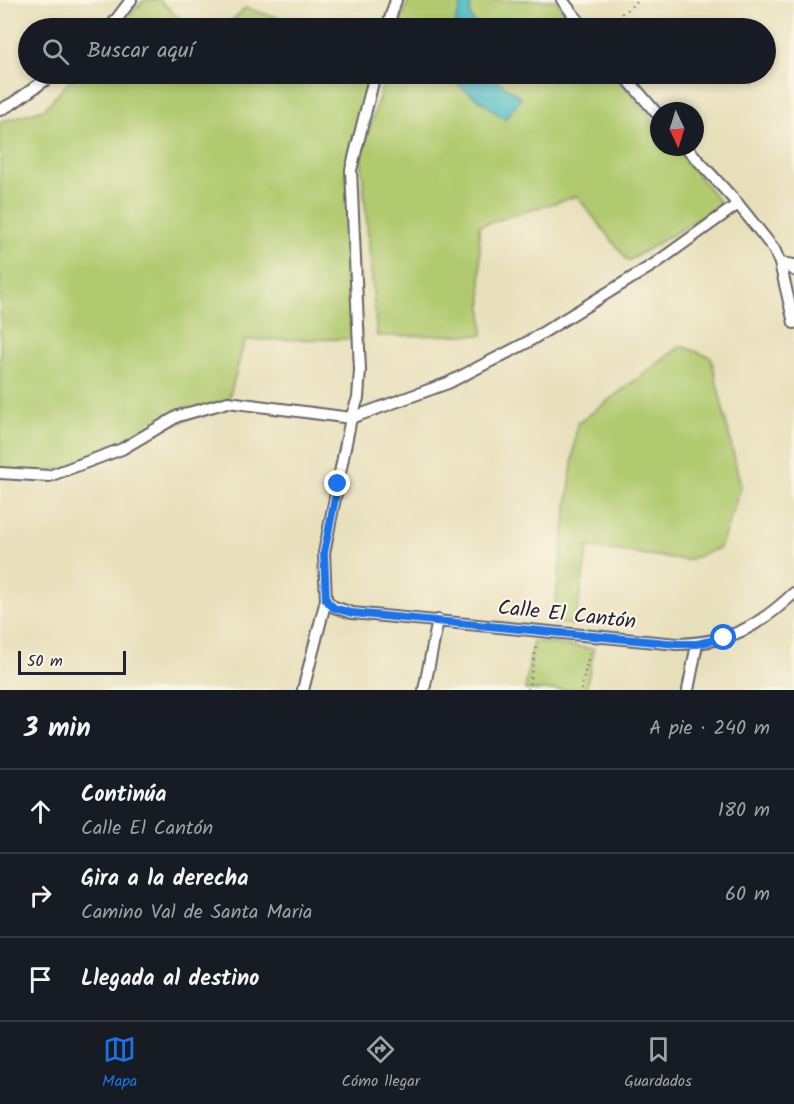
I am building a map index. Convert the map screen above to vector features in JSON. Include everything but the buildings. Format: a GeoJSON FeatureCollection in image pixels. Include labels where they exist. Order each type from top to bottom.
{"type":"FeatureCollection","features":[{"type":"Feature","properties":{"kind":"street"},"geometry":{"type":"LineString","coordinates":[[118,18],[131,0]]}},
{"type":"Feature","properties":{"kind":"street"},"geometry":{"type":"LineString","coordinates":[[390,18],[396,0]]}},
{"type":"Feature","properties":{"kind":"street"},"geometry":{"type":"LineString","coordinates":[[562,0],[576,18]]}},
{"type":"Feature","properties":{"kind":"street"},"geometry":{"type":"LineString","coordinates":[[0,110],[40,84]]}},
{"type":"Feature","properties":{"kind":"street"},"geometry":{"type":"LineString","coordinates":[[303,690],[326,600],[324,553],[351,418],[358,398],[360,370],[351,170],[372,84]]}},
{"type":"Feature","properties":{"kind":"street"},"geometry":{"type":"LineString","coordinates":[[632,84],[650,106]]}},
{"type":"Feature","properties":{"kind":"street"},"geometry":{"type":"LineString","coordinates":[[694,156],[738,204],[774,249],[780,263],[794,322]]}},
{"type":"Feature","properties":{"kind":"street"},"geometry":{"type":"LineString","coordinates":[[0,473],[49,476],[122,449],[178,416],[228,402],[351,418],[448,383],[526,343],[656,262],[738,204]]}},
{"type":"Feature","properties":{"kind":"street"},"geometry":{"type":"LineString","coordinates":[[780,263],[794,265]]}},
{"type":"Feature","properties":{"kind":"street","name":"Calle El Cantón"},"geometry":{"type":"LineString","coordinates":[[326,600],[334,608],[352,613],[697,644],[724,638],[752,627],[772,614],[794,593]]}},
{"type":"Feature","properties":{"kind":"street"},"geometry":{"type":"LineString","coordinates":[[424,690],[438,620]]}},
{"type":"Feature","properties":{"kind":"street"},"geometry":{"type":"LineString","coordinates":[[688,690],[697,644]]}},
{"type":"Feature","properties":{"kind":"lane"},"geometry":{"type":"LineString","coordinates":[[780,263],[794,273]]}},
{"type":"Feature","properties":{"kind":"path"},"geometry":{"type":"LineString","coordinates":[[616,18],[640,0]]}},
{"type":"Feature","properties":{"kind":"path"},"geometry":{"type":"LineString","coordinates":[[528,690],[539,630]]}},
{"type":"Feature","properties":{"kind":"path"},"geometry":{"type":"LineString","coordinates":[[581,690],[592,636]]}},
{"type":"Feature","properties":{"kind":"green space"},"geometry":{"type":"Polygon","coordinates":[[[144,0],[160,0],[179,18],[127,18],[144,0]]]}},
{"type":"Feature","properties":{"kind":"green space"},"geometry":{"type":"Polygon","coordinates":[[[408,0],[555,0],[570,18],[403,18],[408,0]]]}},
{"type":"Feature","properties":{"kind":"green space"},"geometry":{"type":"Polygon","coordinates":[[[245,8],[279,18],[234,18],[245,8]]]}},
{"type":"Feature","properties":{"kind":"green space"},"geometry":{"type":"Polygon","coordinates":[[[67,84],[372,84],[351,170],[360,339],[245,340],[228,402],[71,468],[3,475],[0,473],[0,122],[44,109],[67,84]]]}},
{"type":"Feature","properties":{"kind":"green space"},"geometry":{"type":"Polygon","coordinates":[[[383,84],[623,84],[650,117],[650,156],[682,156],[722,205],[628,261],[577,196],[479,226],[483,335],[377,336],[361,157],[383,84]]]}},
{"type":"Feature","properties":{"kind":"green space"},"geometry":{"type":"Polygon","coordinates":[[[681,346],[711,357],[741,487],[720,548],[687,560],[588,547],[575,625],[553,623],[577,424],[681,346]]]}},
{"type":"Feature","properties":{"kind":"green space"},"geometry":{"type":"Polygon","coordinates":[[[533,641],[594,649],[586,690],[525,690],[533,641]]]}},
{"type":"Feature","properties":{"kind":"water"},"geometry":{"type":"Polygon","coordinates":[[[464,0],[471,0],[472,18],[456,18],[464,0]]]}},
{"type":"Feature","properties":{"kind":"water"},"geometry":{"type":"Polygon","coordinates":[[[458,84],[502,84],[521,98],[505,119],[458,84]]]}},
{"type":"Feature","properties":{"kind":"route"},"geometry":{"type":"LineString","coordinates":[[338,484],[324,553],[326,600],[334,608],[352,613],[677,644],[697,644],[724,638]]}}]}
